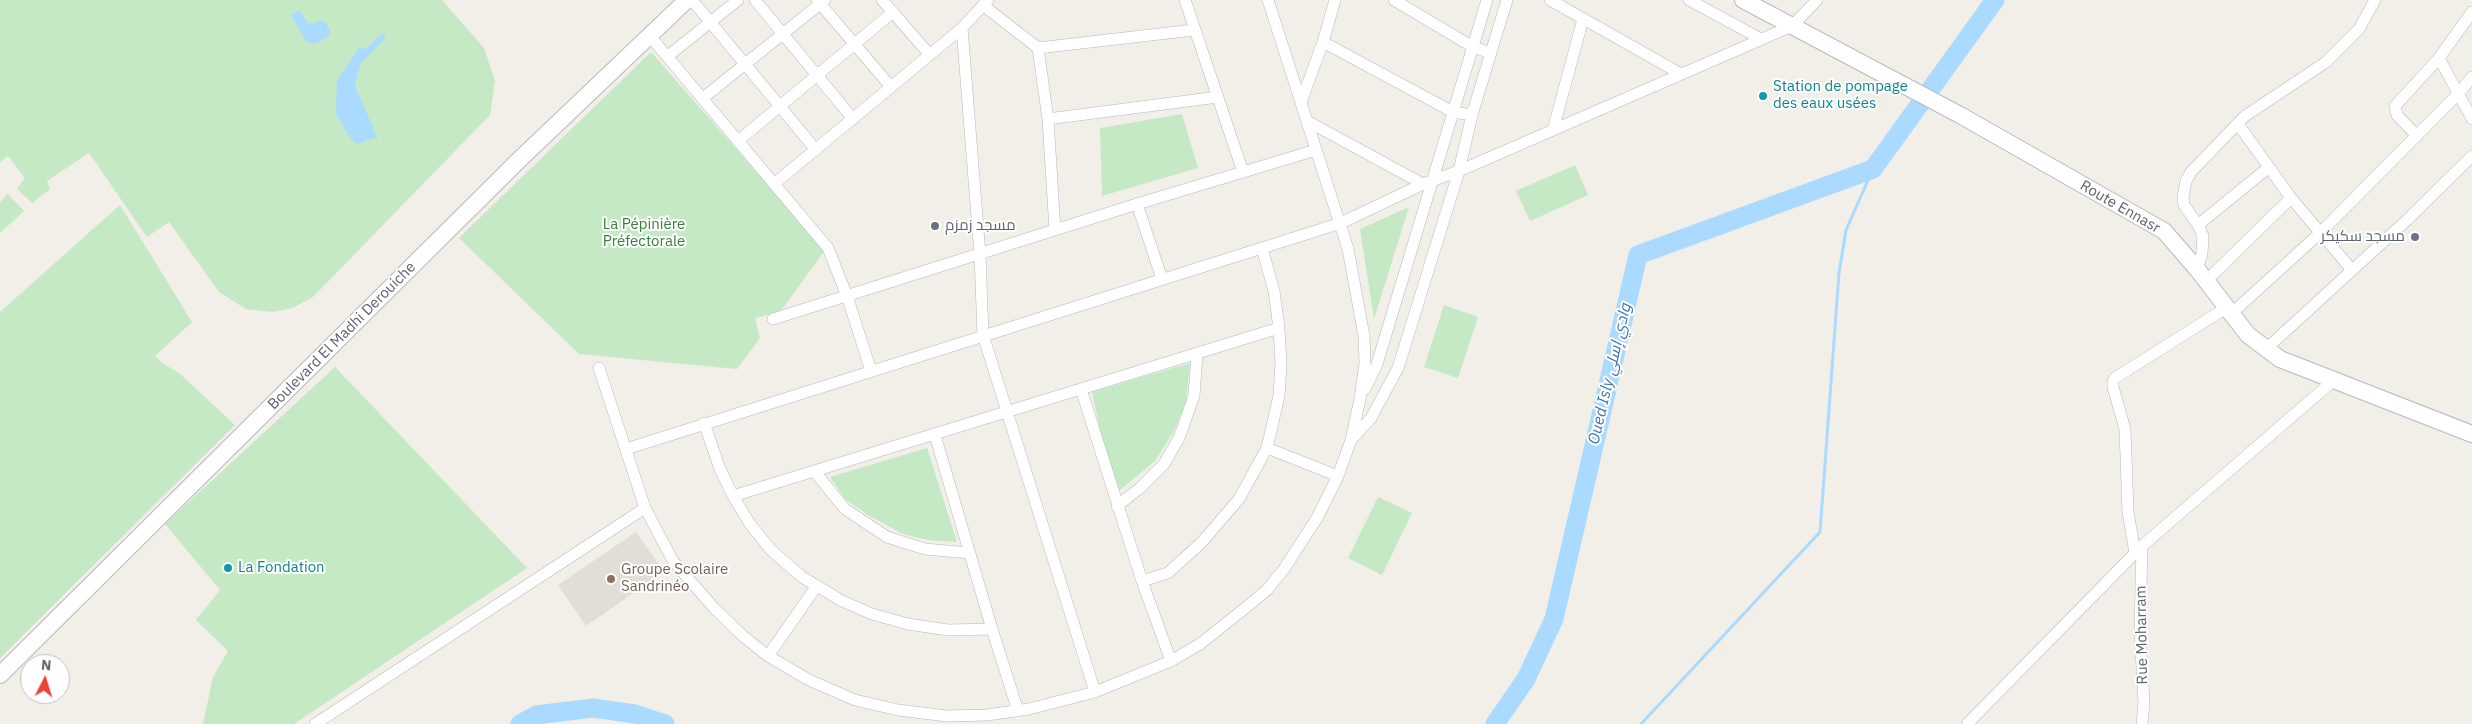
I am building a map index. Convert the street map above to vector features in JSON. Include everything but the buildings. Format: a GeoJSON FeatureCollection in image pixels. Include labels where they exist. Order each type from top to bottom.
{"type":"FeatureCollection","features":[{"type":"Feature","properties":{"kind":"street","name":"Boulevard El Madhi Derouiche"},"geometry":{"type":"LineString","coordinates":[[0,675],[506,173],[687,0]]}},
{"type":"Feature","properties":{"kind":"street"},"geometry":{"type":"LineString","coordinates":[[692,0],[745,65],[781,105],[816,150]]}},
{"type":"Feature","properties":{"kind":"street"},"geometry":{"type":"LineString","coordinates":[[668,56],[738,0]]}},
{"type":"Feature","properties":{"kind":"street"},"geometry":{"type":"LineString","coordinates":[[755,0],[854,119]]}},
{"type":"Feature","properties":{"kind":"street"},"geometry":{"type":"LineString","coordinates":[[882,0],[930,55]]}},
{"type":"Feature","properties":{"kind":"street"},"geometry":{"type":"LineString","coordinates":[[1186,0],[1194,30],[1243,172]]}},
{"type":"Feature","properties":{"kind":"street"},"geometry":{"type":"LineString","coordinates":[[599,368],[645,508],[667,552],[682,573],[731,626],[768,656],[836,693],[898,710],[968,716],[1018,711],[1095,692],[1171,661],[1205,640],[1278,578],[1309,532],[1338,476],[1351,440],[1360,399],[1365,363],[1364,329],[1356,282],[1341,223],[1268,0]]}},
{"type":"Feature","properties":{"kind":"street"},"geometry":{"type":"LineString","coordinates":[[1301,102],[1323,42],[1335,0]]}},
{"type":"Feature","properties":{"kind":"street"},"geometry":{"type":"LineString","coordinates":[[1394,0],[1473,47],[1491,53]]}},
{"type":"Feature","properties":{"kind":"street"},"geometry":{"type":"LineString","coordinates":[[1360,399],[1377,364],[1428,182],[1453,112],[1487,0]]}},
{"type":"Feature","properties":{"kind":"street"},"geometry":{"type":"LineString","coordinates":[[1351,440],[1371,418],[1398,368],[1458,172],[1472,115],[1507,0]]}},
{"type":"Feature","properties":{"kind":"street"},"geometry":{"type":"LineString","coordinates":[[1550,0],[1681,74]]}},
{"type":"Feature","properties":{"kind":"street"},"geometry":{"type":"LineString","coordinates":[[1689,0],[1761,39]]}},
{"type":"Feature","properties":{"kind":"street"},"geometry":{"type":"LineString","coordinates":[[626,449],[1341,223],[1428,182],[1458,172],[1792,26],[1817,0]]}},
{"type":"Feature","properties":{"kind":"street"},"geometry":{"type":"LineString","coordinates":[[2201,275],[2203,243],[2198,225],[2184,205],[2183,197],[2186,181],[2191,172],[2260,104],[2326,62],[2359,29],[2375,0]]}},
{"type":"Feature","properties":{"kind":"street"},"geometry":{"type":"LineString","coordinates":[[703,98],[783,35],[821,1],[854,44],[891,87]]}},
{"type":"Feature","properties":{"kind":"street","name":"Route Ennasr"},"geometry":{"type":"LineString","coordinates":[[1752,2],[1792,26],[1960,115],[2164,232],[2248,335],[2280,359],[2472,434]]}},
{"type":"Feature","properties":{"kind":"street"},"geometry":{"type":"LineString","coordinates":[[774,184],[962,28],[986,3],[1038,48],[1048,119],[1055,230]]}},
{"type":"Feature","properties":{"kind":"street"},"geometry":{"type":"LineString","coordinates":[[738,141],[893,12]]}},
{"type":"Feature","properties":{"kind":"street"},"geometry":{"type":"LineString","coordinates":[[2418,136],[2396,115],[2395,106],[2439,58],[2472,12]]}},
{"type":"Feature","properties":{"kind":"street"},"geometry":{"type":"LineString","coordinates":[[1553,130],[1583,18]]}},
{"type":"Feature","properties":{"kind":"street"},"geometry":{"type":"LineString","coordinates":[[962,28],[980,255],[983,335],[1095,692]]}},
{"type":"Feature","properties":{"kind":"street"},"geometry":{"type":"LineString","coordinates":[[1038,48],[1194,30]]}},
{"type":"Feature","properties":{"kind":"street"},"geometry":{"type":"LineString","coordinates":[[649,35],[828,248],[847,296],[871,371]]}},
{"type":"Feature","properties":{"kind":"street"},"geometry":{"type":"LineString","coordinates":[[1323,42],[1453,112],[1472,115]]}},
{"type":"Feature","properties":{"kind":"street"},"geometry":{"type":"LineString","coordinates":[[2439,58],[2472,119]]}},
{"type":"Feature","properties":{"kind":"street","name":"Rue Moharram"},"geometry":{"type":"LineString","coordinates":[[2142,724],[2144,703],[2140,632],[2139,550],[2128,512],[2125,429],[2112,387],[2115,378],[2228,311],[2320,233],[2418,136],[2472,77]]}},
{"type":"Feature","properties":{"kind":"street"},"geometry":{"type":"LineString","coordinates":[[1048,119],[1218,97]]}},
{"type":"Feature","properties":{"kind":"street"},"geometry":{"type":"LineString","coordinates":[[1307,121],[1428,182]]}},
{"type":"Feature","properties":{"kind":"street"},"geometry":{"type":"LineString","coordinates":[[2238,124],[2291,198],[2352,270]]}},
{"type":"Feature","properties":{"kind":"street"},"geometry":{"type":"LineString","coordinates":[[773,319],[1137,204],[1316,150]]}},
{"type":"Feature","properties":{"kind":"street"},"geometry":{"type":"LineString","coordinates":[[2266,349],[2408,220],[2472,156]]}},
{"type":"Feature","properties":{"kind":"street"},"geometry":{"type":"LineString","coordinates":[[2198,225],[2269,167]]}},
{"type":"Feature","properties":{"kind":"street"},"geometry":{"type":"LineString","coordinates":[[2201,275],[2291,198]]}},
{"type":"Feature","properties":{"kind":"street"},"geometry":{"type":"LineString","coordinates":[[1137,204],[1162,279]]}},
{"type":"Feature","properties":{"kind":"street"},"geometry":{"type":"LineString","coordinates":[[1142,581],[1168,573],[1202,542],[1239,499],[1267,448],[1280,382],[1279,328],[1274,291],[1262,248]]}},
{"type":"Feature","properties":{"kind":"street"},"geometry":{"type":"LineString","coordinates":[[733,496],[1279,328]]}},
{"type":"Feature","properties":{"kind":"street"},"geometry":{"type":"LineString","coordinates":[[1117,506],[1156,473],[1179,438],[1194,396],[1197,354]]}},
{"type":"Feature","properties":{"kind":"street"},"geometry":{"type":"LineString","coordinates":[[1967,724],[2139,550],[2333,381]]}},
{"type":"Feature","properties":{"kind":"street"},"geometry":{"type":"LineString","coordinates":[[1082,389],[1117,506],[1171,661]]}},
{"type":"Feature","properties":{"kind":"street"},"geometry":{"type":"LineString","coordinates":[[704,423],[720,469],[733,496],[771,550],[816,587],[856,607],[908,624],[948,630],[992,629]]}},
{"type":"Feature","properties":{"kind":"street"},"geometry":{"type":"LineString","coordinates":[[935,435],[1018,711]]}},
{"type":"Feature","properties":{"kind":"street"},"geometry":{"type":"LineString","coordinates":[[1267,448],[1338,476]]}},
{"type":"Feature","properties":{"kind":"street"},"geometry":{"type":"LineString","coordinates":[[815,472],[845,509],[887,538],[936,551],[970,553]]}},
{"type":"Feature","properties":{"kind":"street"},"geometry":{"type":"LineString","coordinates":[[315,724],[645,508]]}},
{"type":"Feature","properties":{"kind":"street"},"geometry":{"type":"LineString","coordinates":[[768,656],[816,587]]}},
{"type":"Feature","properties":{"kind":"shaded area","name":"Groupe Scolaire Sandrinéo"},"geometry":{"type":"Polygon","coordinates":[[[636,532],[664,572],[586,626],[558,585],[636,532]]]}},
{"type":"Feature","properties":{"kind":"green space"},"geometry":{"type":"Polygon","coordinates":[[[0,0],[442,0],[484,48],[495,81],[490,115],[313,297],[292,308],[273,312],[246,309],[219,292],[169,222],[147,237],[89,153],[47,181],[50,189],[32,203],[17,189],[25,178],[8,156],[0,162],[0,0]]]}},
{"type":"Feature","properties":{"kind":"green space","name":"La Pépinière Préfectorale"},"geometry":{"type":"Polygon","coordinates":[[[651,52],[825,250],[780,312],[755,318],[760,338],[737,369],[579,354],[459,238],[651,52]]]}},
{"type":"Feature","properties":{"kind":"green space"},"geometry":{"type":"Polygon","coordinates":[[[1182,114],[1198,168],[1102,196],[1100,128],[1182,114]]]}},
{"type":"Feature","properties":{"kind":"green space"},"geometry":{"type":"Polygon","coordinates":[[[1575,165],[1588,195],[1530,221],[1516,191],[1575,165]]]}},
{"type":"Feature","properties":{"kind":"green space"},"geometry":{"type":"Polygon","coordinates":[[[8,194],[24,211],[0,233],[0,202],[8,194]]]}},
{"type":"Feature","properties":{"kind":"green space"},"geometry":{"type":"Polygon","coordinates":[[[120,205],[192,322],[155,356],[162,363],[179,373],[235,425],[0,658],[0,312],[120,205]]]}},
{"type":"Feature","properties":{"kind":"green space"},"geometry":{"type":"Polygon","coordinates":[[[1409,207],[1374,319],[1360,229],[1409,207]]]}},
{"type":"Feature","properties":{"kind":"green space"},"geometry":{"type":"Polygon","coordinates":[[[1444,305],[1478,317],[1458,378],[1424,367],[1444,305]]]}},
{"type":"Feature","properties":{"kind":"green space"},"geometry":{"type":"Polygon","coordinates":[[[1190,363],[1186,402],[1174,431],[1155,461],[1114,495],[1092,392],[1190,363]]]}},
{"type":"Feature","properties":{"kind":"green space"},"geometry":{"type":"Polygon","coordinates":[[[335,367],[527,568],[294,724],[203,724],[213,677],[228,651],[196,620],[220,590],[165,524],[335,367]]]}},
{"type":"Feature","properties":{"kind":"green space"},"geometry":{"type":"Polygon","coordinates":[[[927,448],[957,542],[928,540],[903,534],[868,515],[845,499],[830,477],[927,448]]]}},
{"type":"Feature","properties":{"kind":"green space"},"geometry":{"type":"Polygon","coordinates":[[[1378,497],[1412,513],[1382,575],[1348,558],[1378,497]]]}},
{"type":"Feature","properties":{"kind":"water"},"geometry":{"type":"Polygon","coordinates":[[[300,10],[307,22],[314,24],[320,20],[325,22],[330,30],[329,36],[315,44],[306,41],[291,15],[300,10]]]}},
{"type":"Feature","properties":{"kind":"water"},"geometry":{"type":"Polygon","coordinates":[[[382,33],[386,37],[360,64],[355,86],[377,137],[357,144],[350,138],[336,114],[337,80],[359,48],[363,49],[369,46],[382,33]]]}},
{"type":"Feature","properties":{"kind":"waterway","name":"Oued Isly وادي إسلي"},"geometry":{"type":"LineString","coordinates":[[1495,724],[1526,679],[1554,619],[1638,255],[1873,169],[1995,0]]}},
{"type":"Feature","properties":{"kind":"waterway"},"geometry":{"type":"LineString","coordinates":[[1641,724],[1820,532],[1839,273],[1846,230],[1873,169]]}},
{"type":"Feature","properties":{"kind":"waterway","name":"Oued Isly وادي إسلي"},"geometry":{"type":"LineString","coordinates":[[520,724],[536,715],[593,708],[635,714],[665,724]]}},
{"type":"Feature","properties":{"kind":"place","name":"Station de pompage des eaux usées"},"geometry":{"type":"Point","coordinates":[1763,96]}},
{"type":"Feature","properties":{"kind":"place","name":"مسجد زمزم"},"geometry":{"type":"Point","coordinates":[935,226]}},
{"type":"Feature","properties":{"kind":"place","name":"مسجد سكيكر"},"geometry":{"type":"Point","coordinates":[2415,237]}},
{"type":"Feature","properties":{"kind":"place","name":"La Fondation"},"geometry":{"type":"Point","coordinates":[228,568]}},
{"type":"Feature","properties":{"kind":"place","name":"Groupe Scolaire Sandrinéo"},"geometry":{"type":"Point","coordinates":[611,579]}}]}
